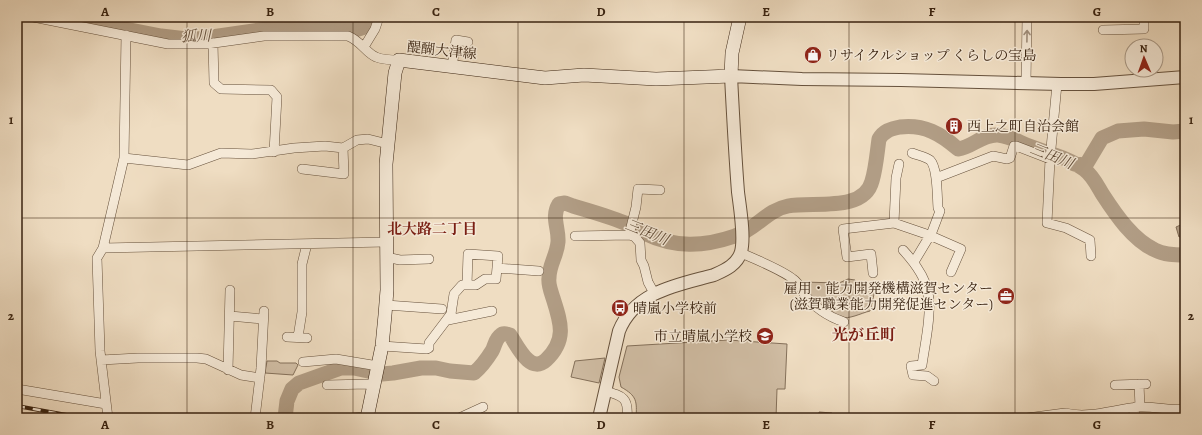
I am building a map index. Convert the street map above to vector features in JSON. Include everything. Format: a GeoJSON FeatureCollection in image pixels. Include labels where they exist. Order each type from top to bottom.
{"type":"FeatureCollection","features":[{"type":"Feature","properties":{"kind":"main road"},"geometry":{"type":"LineString","coordinates":[[731,76],[732,52],[740,17]]}},
{"type":"Feature","properties":{"kind":"main road","name":"醍醐大津線"},"geometry":{"type":"LineString","coordinates":[[367,418],[382,346],[386,305],[386,164],[395,73],[399,60],[545,78],[584,75],[656,79],[731,76]]}},
{"type":"Feature","properties":{"kind":"street"},"geometry":{"type":"LineString","coordinates":[[33,17],[168,44],[213,43],[264,36],[348,36],[356,39],[375,57],[384,60],[399,60]]}},
{"type":"Feature","properties":{"kind":"street"},"geometry":{"type":"LineString","coordinates":[[364,47],[375,29],[379,17]]}},
{"type":"Feature","properties":{"kind":"street"},"geometry":{"type":"LineString","coordinates":[[1026,83],[1027,17]]}},
{"type":"Feature","properties":{"kind":"street"},"geometry":{"type":"LineString","coordinates":[[1103,30],[1144,29],[1144,17]]}},
{"type":"Feature","properties":{"kind":"street"},"geometry":{"type":"LineString","coordinates":[[108,418],[100,351],[97,258],[103,248],[124,158],[126,35]]}},
{"type":"Feature","properties":{"kind":"street"},"geometry":{"type":"LineString","coordinates":[[452,67],[456,40],[468,42]]}},
{"type":"Feature","properties":{"kind":"street"},"geometry":{"type":"LineString","coordinates":[[213,43],[214,83],[221,89],[271,90],[277,97],[274,152]]}},
{"type":"Feature","properties":{"kind":"street"},"geometry":{"type":"LineString","coordinates":[[599,418],[616,342],[623,321],[630,312],[640,302],[654,293],[718,274],[735,262],[740,253],[742,226],[735,148],[731,76],[802,79],[1057,84],[1094,84],[1185,77]]}},
{"type":"Feature","properties":{"kind":"street"},"geometry":{"type":"LineString","coordinates":[[1057,84],[1047,223],[1066,228],[1090,240],[1092,256]]}},
{"type":"Feature","properties":{"kind":"street"},"geometry":{"type":"LineString","coordinates":[[124,158],[188,165],[221,153],[252,154],[294,148],[325,146],[343,148],[358,140],[368,139],[388,144]]}},
{"type":"Feature","properties":{"kind":"street"},"geometry":{"type":"LineString","coordinates":[[936,178],[993,156],[1007,159],[1010,158],[1014,146],[1051,155]]}},
{"type":"Feature","properties":{"kind":"street"},"geometry":{"type":"LineString","coordinates":[[302,169],[344,174],[343,148]]}},
{"type":"Feature","properties":{"kind":"street"},"geometry":{"type":"LineString","coordinates":[[912,153],[930,160],[936,178],[938,208],[940,211],[914,262]]}},
{"type":"Feature","properties":{"kind":"street"},"geometry":{"type":"LineString","coordinates":[[894,223],[896,178],[899,164]]}},
{"type":"Feature","properties":{"kind":"street"},"geometry":{"type":"LineString","coordinates":[[654,293],[648,282],[644,266],[640,260],[640,243],[634,236],[631,229],[638,190],[660,190]]}},
{"type":"Feature","properties":{"kind":"street"},"geometry":{"type":"LineString","coordinates":[[874,273],[871,254],[846,257],[843,229],[894,223],[929,235],[961,249],[952,272]]}},
{"type":"Feature","properties":{"kind":"street"},"geometry":{"type":"LineString","coordinates":[[575,236],[631,229]]}},
{"type":"Feature","properties":{"kind":"street"},"geometry":{"type":"LineString","coordinates":[[103,248],[386,242]]}},
{"type":"Feature","properties":{"kind":"street"},"geometry":{"type":"LineString","coordinates":[[286,337],[302,337],[302,264],[307,244]]}},
{"type":"Feature","properties":{"kind":"street"},"geometry":{"type":"LineString","coordinates":[[903,250],[914,262],[928,290],[930,304],[922,365],[911,366],[913,375],[926,376],[934,381]]}},
{"type":"Feature","properties":{"kind":"street"},"geometry":{"type":"LineString","coordinates":[[740,253],[792,278],[798,283],[805,295],[813,304],[834,319],[844,322]]}},
{"type":"Feature","properties":{"kind":"street"},"geometry":{"type":"LineString","coordinates":[[382,346],[427,350],[429,348],[429,343],[448,320],[451,314],[454,294],[462,285],[466,285],[476,285],[485,280],[496,279],[498,256],[468,254],[466,285]]}},
{"type":"Feature","properties":{"kind":"street"},"geometry":{"type":"LineString","coordinates":[[386,257],[400,260],[429,260]]}},
{"type":"Feature","properties":{"kind":"street"},"geometry":{"type":"LineString","coordinates":[[497,268],[539,271]]}},
{"type":"Feature","properties":{"kind":"street"},"geometry":{"type":"LineString","coordinates":[[228,370],[230,290]]}},
{"type":"Feature","properties":{"kind":"street"},"geometry":{"type":"LineString","coordinates":[[386,305],[431,310],[442,309]]}},
{"type":"Feature","properties":{"kind":"street"},"geometry":{"type":"LineString","coordinates":[[448,320],[492,311]]}},
{"type":"Feature","properties":{"kind":"street"},"geometry":{"type":"LineString","coordinates":[[230,316],[264,315],[260,378],[255,418]]}},
{"type":"Feature","properties":{"kind":"street"},"geometry":{"type":"LineString","coordinates":[[101,360],[138,358],[206,359],[241,376],[260,378]]}},
{"type":"Feature","properties":{"kind":"street"},"geometry":{"type":"LineString","coordinates":[[303,362],[336,359],[376,375],[367,384],[327,385]]}},
{"type":"Feature","properties":{"kind":"street"},"geometry":{"type":"LineString","coordinates":[[1115,385],[1142,384],[1138,407],[1134,418]]}},
{"type":"Feature","properties":{"kind":"street"},"geometry":{"type":"LineString","coordinates":[[17,389],[106,404]]}},
{"type":"Feature","properties":{"kind":"street"},"geometry":{"type":"LineString","coordinates":[[605,392],[619,395],[623,398],[627,403],[627,418]]}},
{"type":"Feature","properties":{"kind":"street"},"geometry":{"type":"LineString","coordinates":[[459,418],[483,407]]}},
{"type":"Feature","properties":{"kind":"street"},"geometry":{"type":"LineString","coordinates":[[1029,418],[1065,413],[1071,415],[1101,416],[1138,407],[1172,413],[1185,409]]}},
{"type":"Feature","properties":{"kind":"street"},"geometry":{"type":"LineString","coordinates":[[351,418],[367,418]]}},
{"type":"Feature","properties":{"kind":"shaded area"},"geometry":{"type":"Polygon","coordinates":[[[1185,223],[1185,235],[1179,237],[1176,227],[1185,223]]]}},
{"type":"Feature","properties":{"kind":"shaded area"},"geometry":{"type":"Polygon","coordinates":[[[848,279],[855,280],[854,288],[875,290],[870,311],[851,317],[840,317],[814,300],[802,282],[839,283],[848,279]]]}},
{"type":"Feature","properties":{"kind":"shaded area"},"geometry":{"type":"Polygon","coordinates":[[[728,340],[787,344],[785,389],[777,389],[776,418],[636,418],[635,400],[630,393],[621,387],[619,377],[627,346],[728,340]]]}},
{"type":"Feature","properties":{"kind":"shaded area"},"geometry":{"type":"Polygon","coordinates":[[[605,358],[599,383],[571,377],[575,361],[605,358]]]}},
{"type":"Feature","properties":{"kind":"shaded area"},"geometry":{"type":"Polygon","coordinates":[[[267,361],[296,363],[298,365],[293,375],[265,373],[267,361]]]}},
{"type":"Feature","properties":{"kind":"shaded area"},"geometry":{"type":"Polygon","coordinates":[[[819,412],[832,413],[832,418],[819,418],[819,412]]]}},
{"type":"Feature","properties":{"kind":"waterway","name":"狐川"},"geometry":{"type":"LineString","coordinates":[[64,17],[161,36],[187,39],[198,39],[266,29],[359,29],[365,27],[373,17]]}},
{"type":"Feature","properties":{"kind":"waterway","name":"三田川"},"geometry":{"type":"LineString","coordinates":[[285,418],[287,401],[292,389],[299,383],[341,368],[354,368],[382,374],[421,368],[436,368],[474,373],[490,354],[497,338],[502,334],[510,335],[520,351],[529,361],[535,364],[540,364],[546,360],[553,353],[560,338],[560,323],[549,280],[549,273],[558,242],[555,218],[559,204],[565,203],[612,218],[630,225],[655,238],[667,241],[700,244],[723,240],[742,233],[781,208],[798,205],[836,204],[859,198],[867,191],[872,181],[879,139],[888,131],[900,127],[909,126],[932,131],[958,149],[968,146],[987,136],[998,135],[1010,138],[1065,159],[1079,166],[1090,175],[1119,219],[1139,240],[1147,246],[1162,253],[1185,255]]}},
{"type":"Feature","properties":{"kind":"waterway"},"geometry":{"type":"LineString","coordinates":[[1074,164],[1085,165],[1102,138],[1118,131],[1144,129],[1173,132],[1185,131]]}},
{"type":"Feature","properties":{"kind":"railway"},"geometry":{"type":"LineString","coordinates":[[17,406],[83,418]]}},
{"type":"Feature","properties":{"kind":"place","name":"リサイクルショップ くらしの宝島"},"geometry":{"type":"Point","coordinates":[813,55]}},
{"type":"Feature","properties":{"kind":"place","name":"西上之町自治会館"},"geometry":{"type":"Point","coordinates":[954,126]}},
{"type":"Feature","properties":{"kind":"place","name":"雇用・能力開発機構滋賀センター (滋賀職業能力開発促進センター)"},"geometry":{"type":"Point","coordinates":[1006,296]}},
{"type":"Feature","properties":{"kind":"place","name":"晴嵐小学校前"},"geometry":{"type":"Point","coordinates":[620,308]}},
{"type":"Feature","properties":{"kind":"place","name":"市立晴嵐小学校"},"geometry":{"type":"Point","coordinates":[765,336]}},
{"type":"Feature","properties":{"kind":"district","name":"北大路二丁目"},"geometry":{"type":"Point","coordinates":[432,229]}},
{"type":"Feature","properties":{"kind":"district","name":"光が丘町"},"geometry":{"type":"Point","coordinates":[864,334]}}]}
